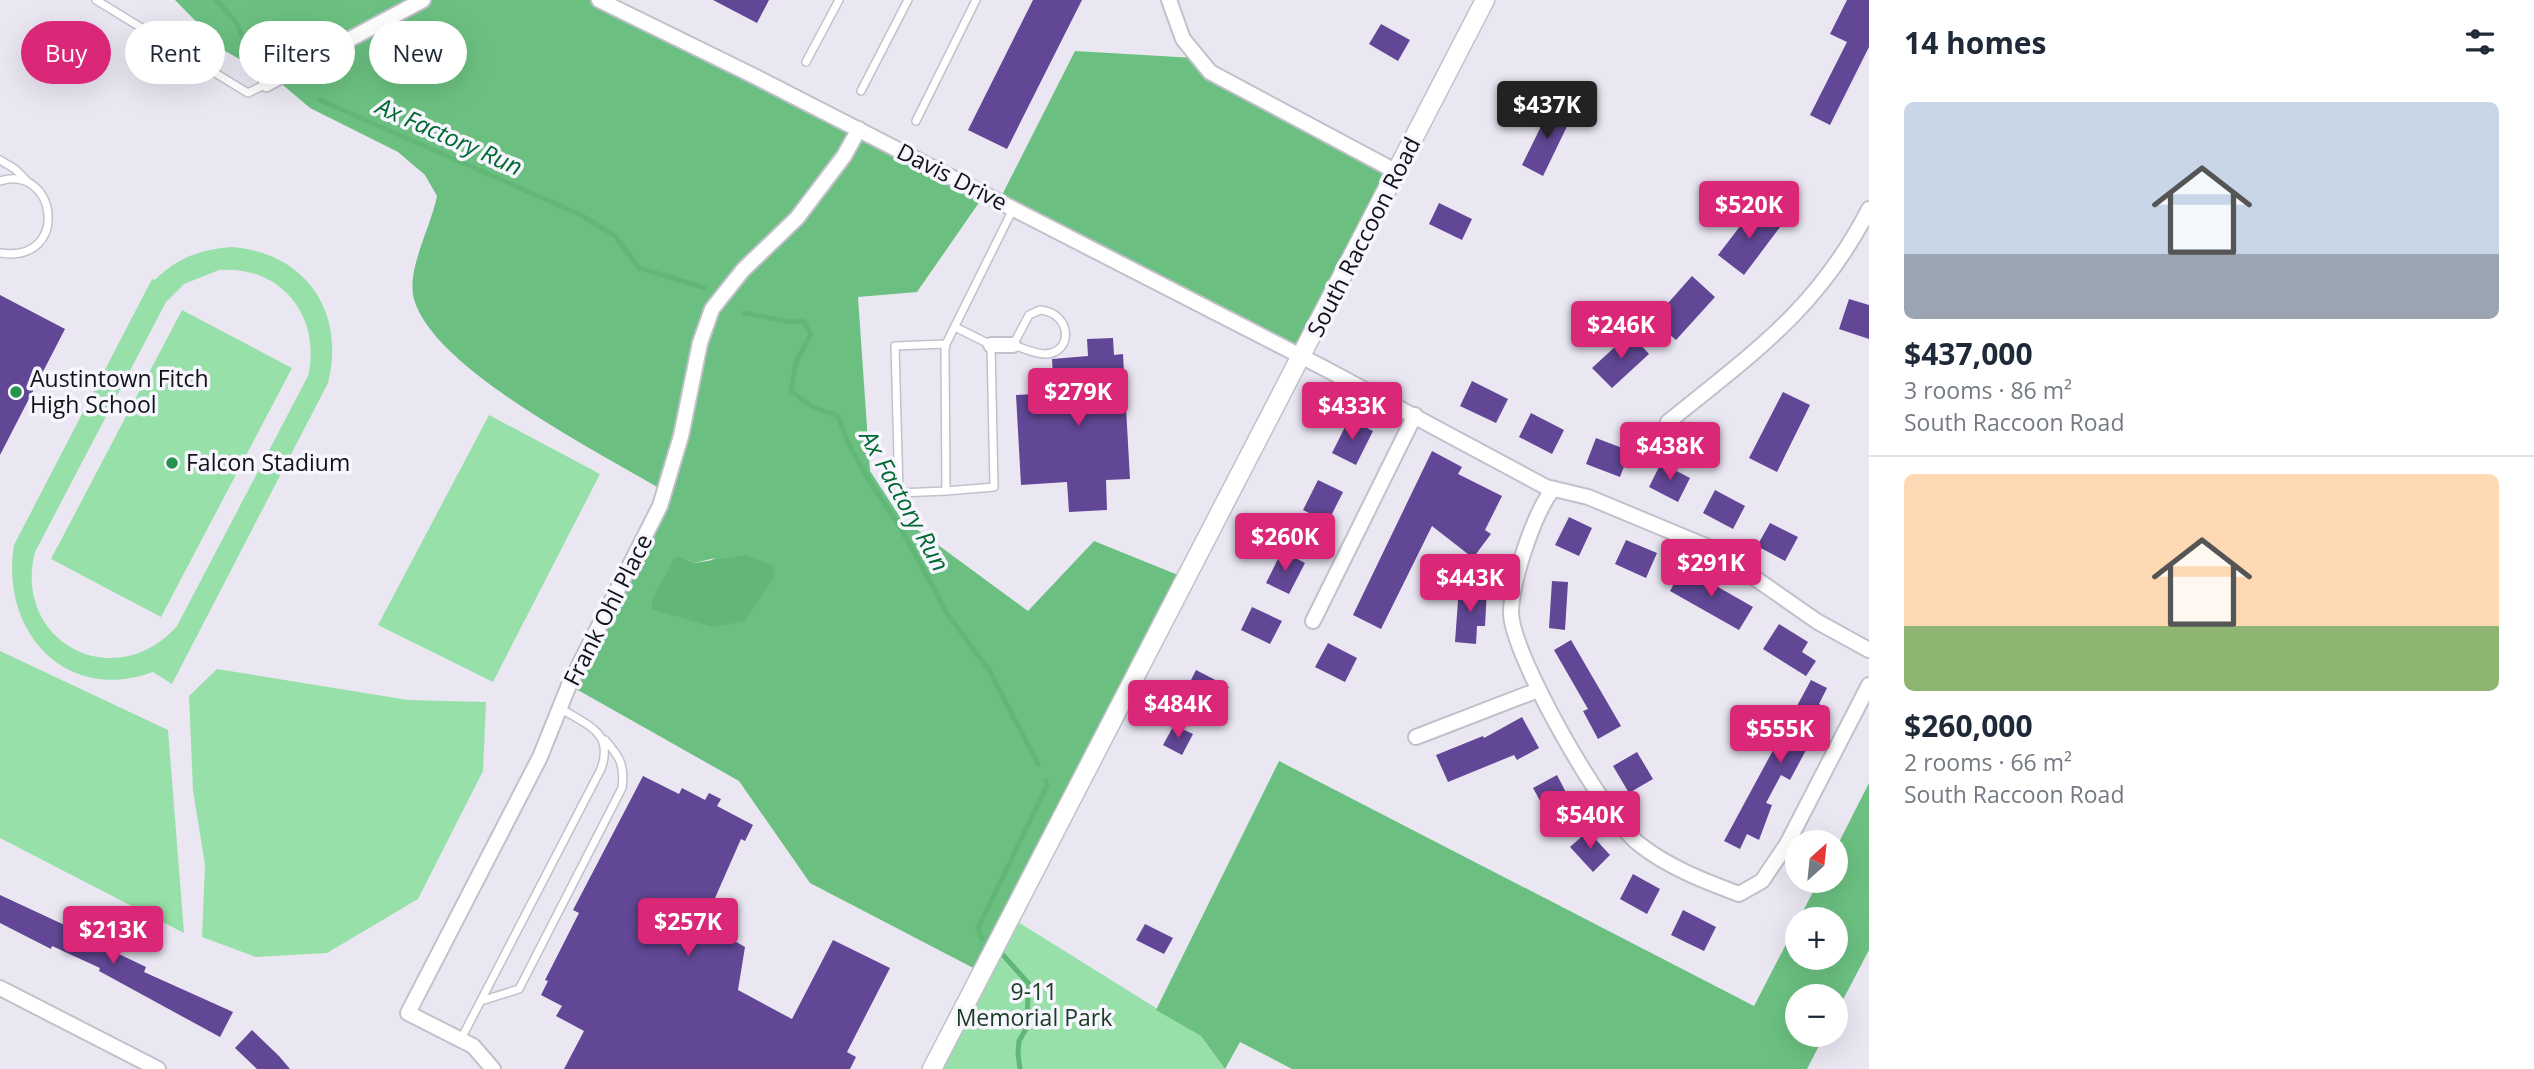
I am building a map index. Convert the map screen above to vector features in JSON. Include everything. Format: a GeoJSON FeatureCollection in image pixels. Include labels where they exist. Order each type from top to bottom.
{"type":"FeatureCollection","features":[{"type":"Feature","properties":{"kind":"street"},"geometry":{"type":"LineString","coordinates":[[355,37],[423,0]]}},
{"type":"Feature","properties":{"kind":"street","name":"Davis Drive"},"geometry":{"type":"LineString","coordinates":[[599,0],[859,129],[1415,415],[1553,489],[1588,497],[1713,549],[1818,622],[1869,650]]}},
{"type":"Feature","properties":{"kind":"street"},"geometry":{"type":"LineString","coordinates":[[1169,0],[1183,39],[1210,72],[1397,172]]}},
{"type":"Feature","properties":{"kind":"street","name":"South Raccoon Road"},"geometry":{"type":"LineString","coordinates":[[932,1069],[1485,0]]}},
{"type":"Feature","properties":{"kind":"street","name":"Frank Ohl Place"},"geometry":{"type":"LineString","coordinates":[[493,1069],[472,1046],[408,1013],[540,757],[560,708],[660,506],[681,436],[701,343],[712,309],[743,270],[797,218],[844,156],[859,129]]}},
{"type":"Feature","properties":{"kind":"street"},"geometry":{"type":"LineString","coordinates":[[1668,422],[1797,314],[1865,227],[1869,209]]}},
{"type":"Feature","properties":{"kind":"street"},"geometry":{"type":"LineString","coordinates":[[990,345],[1013,345]]}},
{"type":"Feature","properties":{"kind":"street"},"geometry":{"type":"LineString","coordinates":[[1313,621],[1415,415]]}},
{"type":"Feature","properties":{"kind":"street"},"geometry":{"type":"LineString","coordinates":[[1553,489],[1542,503],[1525,548],[1511,614],[1538,690],[1618,824],[1639,844],[1690,875],[1739,894],[1762,881],[1787,844],[1869,685]]}},
{"type":"Feature","properties":{"kind":"street"},"geometry":{"type":"LineString","coordinates":[[1416,737],[1538,690]]}},
{"type":"Feature","properties":{"kind":"street"},"geometry":{"type":"LineString","coordinates":[[0,988],[158,1069]]}},
{"type":"Feature","properties":{"kind":"lane"},"geometry":{"type":"LineString","coordinates":[[96,0],[248,93],[267,84]]}},
{"type":"Feature","properties":{"kind":"lane"},"geometry":{"type":"LineString","coordinates":[[806,62],[839,0]]}},
{"type":"Feature","properties":{"kind":"lane"},"geometry":{"type":"LineString","coordinates":[[861,91],[908,0]]}},
{"type":"Feature","properties":{"kind":"lane"},"geometry":{"type":"LineString","coordinates":[[916,121],[976,0]]}},
{"type":"Feature","properties":{"kind":"lane"},"geometry":{"type":"LineString","coordinates":[[0,160],[15,169],[46,201],[48,226],[35,246],[24,253],[0,253]]}},
{"type":"Feature","properties":{"kind":"lane"},"geometry":{"type":"LineString","coordinates":[[0,181],[18,179],[29,183]]}},
{"type":"Feature","properties":{"kind":"lane"},"geometry":{"type":"LineString","coordinates":[[946,491],[946,344],[1013,208]]}},
{"type":"Feature","properties":{"kind":"lane"},"geometry":{"type":"LineString","coordinates":[[1040,310],[1052,311],[1061,318],[1066,328],[1065,340],[1058,349],[1047,354],[1013,345],[1029,315],[1040,310]]}},
{"type":"Feature","properties":{"kind":"lane"},"geometry":{"type":"LineString","coordinates":[[946,344],[895,346],[899,493],[994,487],[990,345],[955,327]]}},
{"type":"Feature","properties":{"kind":"lane"},"geometry":{"type":"LineString","coordinates":[[481,1001],[519,989],[622,788],[624,771],[621,758],[605,740],[560,708]]}},
{"type":"Feature","properties":{"kind":"lane"},"geometry":{"type":"LineString","coordinates":[[461,1039],[601,769],[607,752],[605,740]]}},
{"type":"Feature","properties":{"kind":"green space"},"geometry":{"type":"Polygon","coordinates":[[[232,247],[258,252],[281,261],[300,274],[314,291],[325,310],[331,333],[332,357],[328,383],[172,684],[153,672],[121,679],[93,678],[67,669],[46,653],[29,632],[18,606],[12,577],[14,545],[152,279],[155,280],[181,260],[232,247]],[[219,270],[184,284],[166,302],[35,552],[32,584],[39,611],[53,633],[74,649],[99,657],[125,657],[152,647],[177,626],[308,376],[311,354],[309,334],[292,299],[261,276],[241,271],[219,270]]]}},
{"type":"Feature","properties":{"kind":"green space","name":"Falcon Stadium"},"geometry":{"type":"Polygon","coordinates":[[[182,310],[292,368],[161,617],[51,559],[182,310]]]}},
{"type":"Feature","properties":{"kind":"green space"},"geometry":{"type":"Polygon","coordinates":[[[489,415],[600,474],[493,682],[378,625],[489,415]]]}},
{"type":"Feature","properties":{"kind":"green space"},"geometry":{"type":"Polygon","coordinates":[[[0,651],[168,730],[184,933],[0,838],[0,651]]]}},
{"type":"Feature","properties":{"kind":"green space"},"geometry":{"type":"Polygon","coordinates":[[[217,669],[408,700],[486,702],[483,771],[418,899],[327,953],[256,957],[202,937],[205,865],[193,790],[189,696],[217,669]]]}},
{"type":"Feature","properties":{"kind":"green space","name":"9-11 Memorial Park"},"geometry":{"type":"Polygon","coordinates":[[[1010,917],[1201,1036],[1225,1069],[932,1069],[1010,917]]]}},
{"type":"Feature","properties":{"kind":"shaded area"},"geometry":{"type":"Polygon","coordinates":[[[175,0],[599,0],[985,194],[917,292],[858,297],[870,471],[900,517],[1028,611],[1094,541],[1188,579],[981,972],[810,883],[739,781],[569,685],[664,491],[563,432],[485,381],[452,353],[428,326],[414,299],[412,288],[416,262],[437,196],[425,175],[398,152],[310,108],[282,84],[355,84],[355,21],[239,21],[239,59],[225,51],[225,21],[196,21],[175,0]],[[680,556],[654,595],[715,558],[694,563],[680,556]]]}},
{"type":"Feature","properties":{"kind":"shaded area"},"geometry":{"type":"Polygon","coordinates":[[[1075,51],[1195,58],[1397,172],[1302,357],[999,201],[1075,51]]]}},
{"type":"Feature","properties":{"kind":"shaded area"},"geometry":{"type":"Polygon","coordinates":[[[746,555],[773,565],[774,577],[745,621],[713,627],[651,609],[654,595],[675,558],[680,556],[694,563],[746,555]]]}},
{"type":"Feature","properties":{"kind":"shaded area"},"geometry":{"type":"Polygon","coordinates":[[[1279,761],[1754,1006],[1785,946],[1785,970],[1848,970],[1848,907],[1805,907],[1812,893],[1848,893],[1848,830],[1845,830],[1869,783],[1869,950],[1848,990],[1848,984],[1785,984],[1785,1047],[1818,1047],[1807,1069],[1292,1069],[1240,1042],[1225,1069],[1201,1036],[1156,1010],[1279,761]]]}},
{"type":"Feature","properties":{"kind":"building"},"geometry":{"type":"Polygon","coordinates":[[[713,0],[769,0],[757,23],[713,0]]]}},
{"type":"Feature","properties":{"kind":"building"},"geometry":{"type":"Polygon","coordinates":[[[1033,0],[1082,0],[1007,149],[968,130],[1033,0]]]}},
{"type":"Feature","properties":{"kind":"building"},"geometry":{"type":"Polygon","coordinates":[[[1847,0],[1869,0],[1869,47],[1830,125],[1810,115],[1847,42],[1830,34],[1847,0]]]}},
{"type":"Feature","properties":{"kind":"building"},"geometry":{"type":"Polygon","coordinates":[[[1381,24],[1410,40],[1398,61],[1369,44],[1381,24]]]}},
{"type":"Feature","properties":{"kind":"building"},"geometry":{"type":"Polygon","coordinates":[[[1551,106],[1572,116],[1543,176],[1522,165],[1551,106]]]}},
{"type":"Feature","properties":{"kind":"building"},"geometry":{"type":"Polygon","coordinates":[[[1439,203],[1472,219],[1462,240],[1429,224],[1439,203]]]}},
{"type":"Feature","properties":{"kind":"building"},"geometry":{"type":"Polygon","coordinates":[[[1754,208],[1780,227],[1744,275],[1718,255],[1754,208]]]}},
{"type":"Feature","properties":{"kind":"building"},"geometry":{"type":"Polygon","coordinates":[[[1692,276],[1715,297],[1676,340],[1653,320],[1692,276]]]}},
{"type":"Feature","properties":{"kind":"building","name":"Austintown Fitch High School"},"geometry":{"type":"Polygon","coordinates":[[[0,295],[65,329],[0,455],[0,295]]]}},
{"type":"Feature","properties":{"kind":"building"},"geometry":{"type":"Polygon","coordinates":[[[1849,299],[1869,305],[1869,339],[1839,329],[1849,299]]]}},
{"type":"Feature","properties":{"kind":"building"},"geometry":{"type":"Polygon","coordinates":[[[1630,333],[1649,354],[1612,388],[1592,368],[1630,333]]]}},
{"type":"Feature","properties":{"kind":"building"},"geometry":{"type":"Polygon","coordinates":[[[1113,338],[1114,355],[1123,354],[1130,479],[1106,480],[1107,510],[1069,512],[1067,482],[1021,485],[1016,395],[1054,393],[1052,359],[1088,356],[1087,339],[1113,338]]]}},
{"type":"Feature","properties":{"kind":"building"},"geometry":{"type":"Polygon","coordinates":[[[1472,381],[1508,399],[1496,423],[1460,406],[1472,381]]]}},
{"type":"Feature","properties":{"kind":"building"},"geometry":{"type":"Polygon","coordinates":[[[1783,392],[1810,405],[1777,472],[1749,458],[1783,392]]]}},
{"type":"Feature","properties":{"kind":"building"},"geometry":{"type":"Polygon","coordinates":[[[1531,413],[1564,430],[1552,454],[1519,437],[1531,413]]]}},
{"type":"Feature","properties":{"kind":"building"},"geometry":{"type":"Polygon","coordinates":[[[1349,419],[1373,431],[1356,465],[1332,453],[1349,419]]]}},
{"type":"Feature","properties":{"kind":"building"},"geometry":{"type":"Polygon","coordinates":[[[1596,438],[1630,451],[1620,477],[1586,464],[1596,438]]]}},
{"type":"Feature","properties":{"kind":"building"},"geometry":{"type":"Polygon","coordinates":[[[1432,451],[1462,467],[1458,474],[1502,496],[1485,530],[1491,534],[1473,558],[1432,526],[1381,629],[1353,615],[1432,451]]]}},
{"type":"Feature","properties":{"kind":"building"},"geometry":{"type":"Polygon","coordinates":[[[1661,463],[1690,478],[1678,502],[1649,487],[1661,463]]]}},
{"type":"Feature","properties":{"kind":"building"},"geometry":{"type":"Polygon","coordinates":[[[1318,480],[1343,492],[1328,522],[1303,510],[1318,480]]]}},
{"type":"Feature","properties":{"kind":"building"},"geometry":{"type":"Polygon","coordinates":[[[1715,490],[1745,506],[1733,529],[1703,513],[1715,490]]]}},
{"type":"Feature","properties":{"kind":"building"},"geometry":{"type":"Polygon","coordinates":[[[1569,517],[1592,528],[1579,556],[1555,545],[1569,517]]]}},
{"type":"Feature","properties":{"kind":"building"},"geometry":{"type":"Polygon","coordinates":[[[1770,523],[1798,537],[1785,561],[1757,546],[1770,523]]]}},
{"type":"Feature","properties":{"kind":"building"},"geometry":{"type":"Polygon","coordinates":[[[1626,540],[1657,553],[1646,578],[1615,564],[1626,540]]]}},
{"type":"Feature","properties":{"kind":"building"},"geometry":{"type":"Polygon","coordinates":[[[1282,551],[1305,563],[1289,594],[1266,583],[1282,551]]]}},
{"type":"Feature","properties":{"kind":"building"},"geometry":{"type":"Polygon","coordinates":[[[1683,567],[1753,607],[1739,630],[1670,591],[1683,567]]]}},
{"type":"Feature","properties":{"kind":"building"},"geometry":{"type":"Polygon","coordinates":[[[1552,581],[1568,582],[1565,630],[1549,628],[1552,581]]]}},
{"type":"Feature","properties":{"kind":"building"},"geometry":{"type":"Polygon","coordinates":[[[1459,587],[1487,589],[1485,626],[1477,626],[1476,644],[1455,642],[1459,587]]]}},
{"type":"Feature","properties":{"kind":"building"},"geometry":{"type":"Polygon","coordinates":[[[1252,607],[1282,621],[1270,644],[1241,630],[1252,607]]]}},
{"type":"Feature","properties":{"kind":"building"},"geometry":{"type":"Polygon","coordinates":[[[1779,624],[1808,642],[1802,652],[1816,661],[1806,676],[1763,649],[1779,624]]]}},
{"type":"Feature","properties":{"kind":"building"},"geometry":{"type":"Polygon","coordinates":[[[1571,640],[1621,726],[1598,739],[1583,711],[1588,709],[1554,650],[1571,640]]]}},
{"type":"Feature","properties":{"kind":"building"},"geometry":{"type":"Polygon","coordinates":[[[1328,643],[1357,658],[1345,682],[1315,667],[1328,643]]]}},
{"type":"Feature","properties":{"kind":"building"},"geometry":{"type":"Polygon","coordinates":[[[1196,670],[1229,687],[1217,709],[1185,692],[1196,670]]]}},
{"type":"Feature","properties":{"kind":"building"},"geometry":{"type":"Polygon","coordinates":[[[1811,680],[1827,688],[1819,704],[1828,709],[1790,780],[1781,775],[1766,803],[1772,805],[1759,840],[1747,834],[1740,849],[1724,841],[1811,680]]]}},
{"type":"Feature","properties":{"kind":"building"},"geometry":{"type":"Polygon","coordinates":[[[1522,717],[1539,748],[1517,760],[1514,755],[1448,782],[1436,755],[1483,736],[1484,738],[1522,717]]]}},
{"type":"Feature","properties":{"kind":"building"},"geometry":{"type":"Polygon","coordinates":[[[1174,725],[1193,734],[1182,755],[1163,745],[1174,725]]]}},
{"type":"Feature","properties":{"kind":"building"},"geometry":{"type":"Polygon","coordinates":[[[1637,752],[1653,779],[1629,793],[1613,766],[1637,752]]]}},
{"type":"Feature","properties":{"kind":"building"},"geometry":{"type":"Polygon","coordinates":[[[1557,775],[1572,804],[1549,817],[1533,788],[1557,775]]]}},
{"type":"Feature","properties":{"kind":"building"},"geometry":{"type":"Polygon","coordinates":[[[643,776],[679,794],[682,788],[705,800],[709,793],[721,799],[717,806],[753,825],[745,841],[741,839],[704,923],[745,947],[738,990],[792,1019],[833,940],[890,968],[847,1052],[856,1057],[850,1069],[564,1069],[584,1031],[556,1016],[562,1006],[541,995],[548,981],[545,980],[579,913],[573,910],[643,776]]]}},
{"type":"Feature","properties":{"kind":"building"},"geometry":{"type":"Polygon","coordinates":[[[1588,831],[1610,855],[1593,872],[1570,847],[1588,831]]]}},
{"type":"Feature","properties":{"kind":"building"},"geometry":{"type":"Polygon","coordinates":[[[1633,874],[1660,889],[1647,914],[1620,899],[1633,874]]]}},
{"type":"Feature","properties":{"kind":"building"},"geometry":{"type":"Polygon","coordinates":[[[0,895],[99,941],[98,944],[146,967],[144,972],[233,1012],[220,1037],[99,971],[100,968],[52,946],[51,949],[0,923],[0,895]]]}},
{"type":"Feature","properties":{"kind":"building"},"geometry":{"type":"Polygon","coordinates":[[[1683,910],[1716,927],[1704,951],[1671,935],[1683,910]]]}},
{"type":"Feature","properties":{"kind":"building"},"geometry":{"type":"Polygon","coordinates":[[[1145,924],[1173,938],[1164,954],[1136,940],[1145,924]]]}},
{"type":"Feature","properties":{"kind":"building"},"geometry":{"type":"Polygon","coordinates":[[[252,1030],[290,1069],[257,1069],[235,1048],[252,1030]]]}},
{"type":"Feature","properties":{"kind":"waterway","name":"Ax Factory Run"},"geometry":{"type":"LineString","coordinates":[[216,0],[239,29]]}},
{"type":"Feature","properties":{"kind":"waterway","name":"Ax Factory Run"},"geometry":{"type":"LineString","coordinates":[[320,100],[579,214],[615,236],[639,268],[705,288]]}},
{"type":"Feature","properties":{"kind":"waterway","name":"Ax Factory Run"},"geometry":{"type":"LineString","coordinates":[[744,313],[792,322],[803,321],[811,334],[796,362],[791,391],[813,407],[838,416],[849,445],[869,480],[900,527],[948,615],[989,670],[1038,764]]}},
{"type":"Feature","properties":{"kind":"waterway","name":"Ax Factory Run"},"geometry":{"type":"LineString","coordinates":[[982,939],[978,928],[1047,786],[1046,781]]}},
{"type":"Feature","properties":{"kind":"waterway","name":"Ax Factory Run"},"geometry":{"type":"LineString","coordinates":[[1003,955],[1029,984],[1026,1029],[1019,1041],[1020,1069]]}},
{"type":"Feature","properties":{"kind":"place","name":"Austintown Fitch High School"},"geometry":{"type":"Point","coordinates":[16,392]}},
{"type":"Feature","properties":{"kind":"place","name":"Falcon Stadium"},"geometry":{"type":"Point","coordinates":[172,463]}}]}
